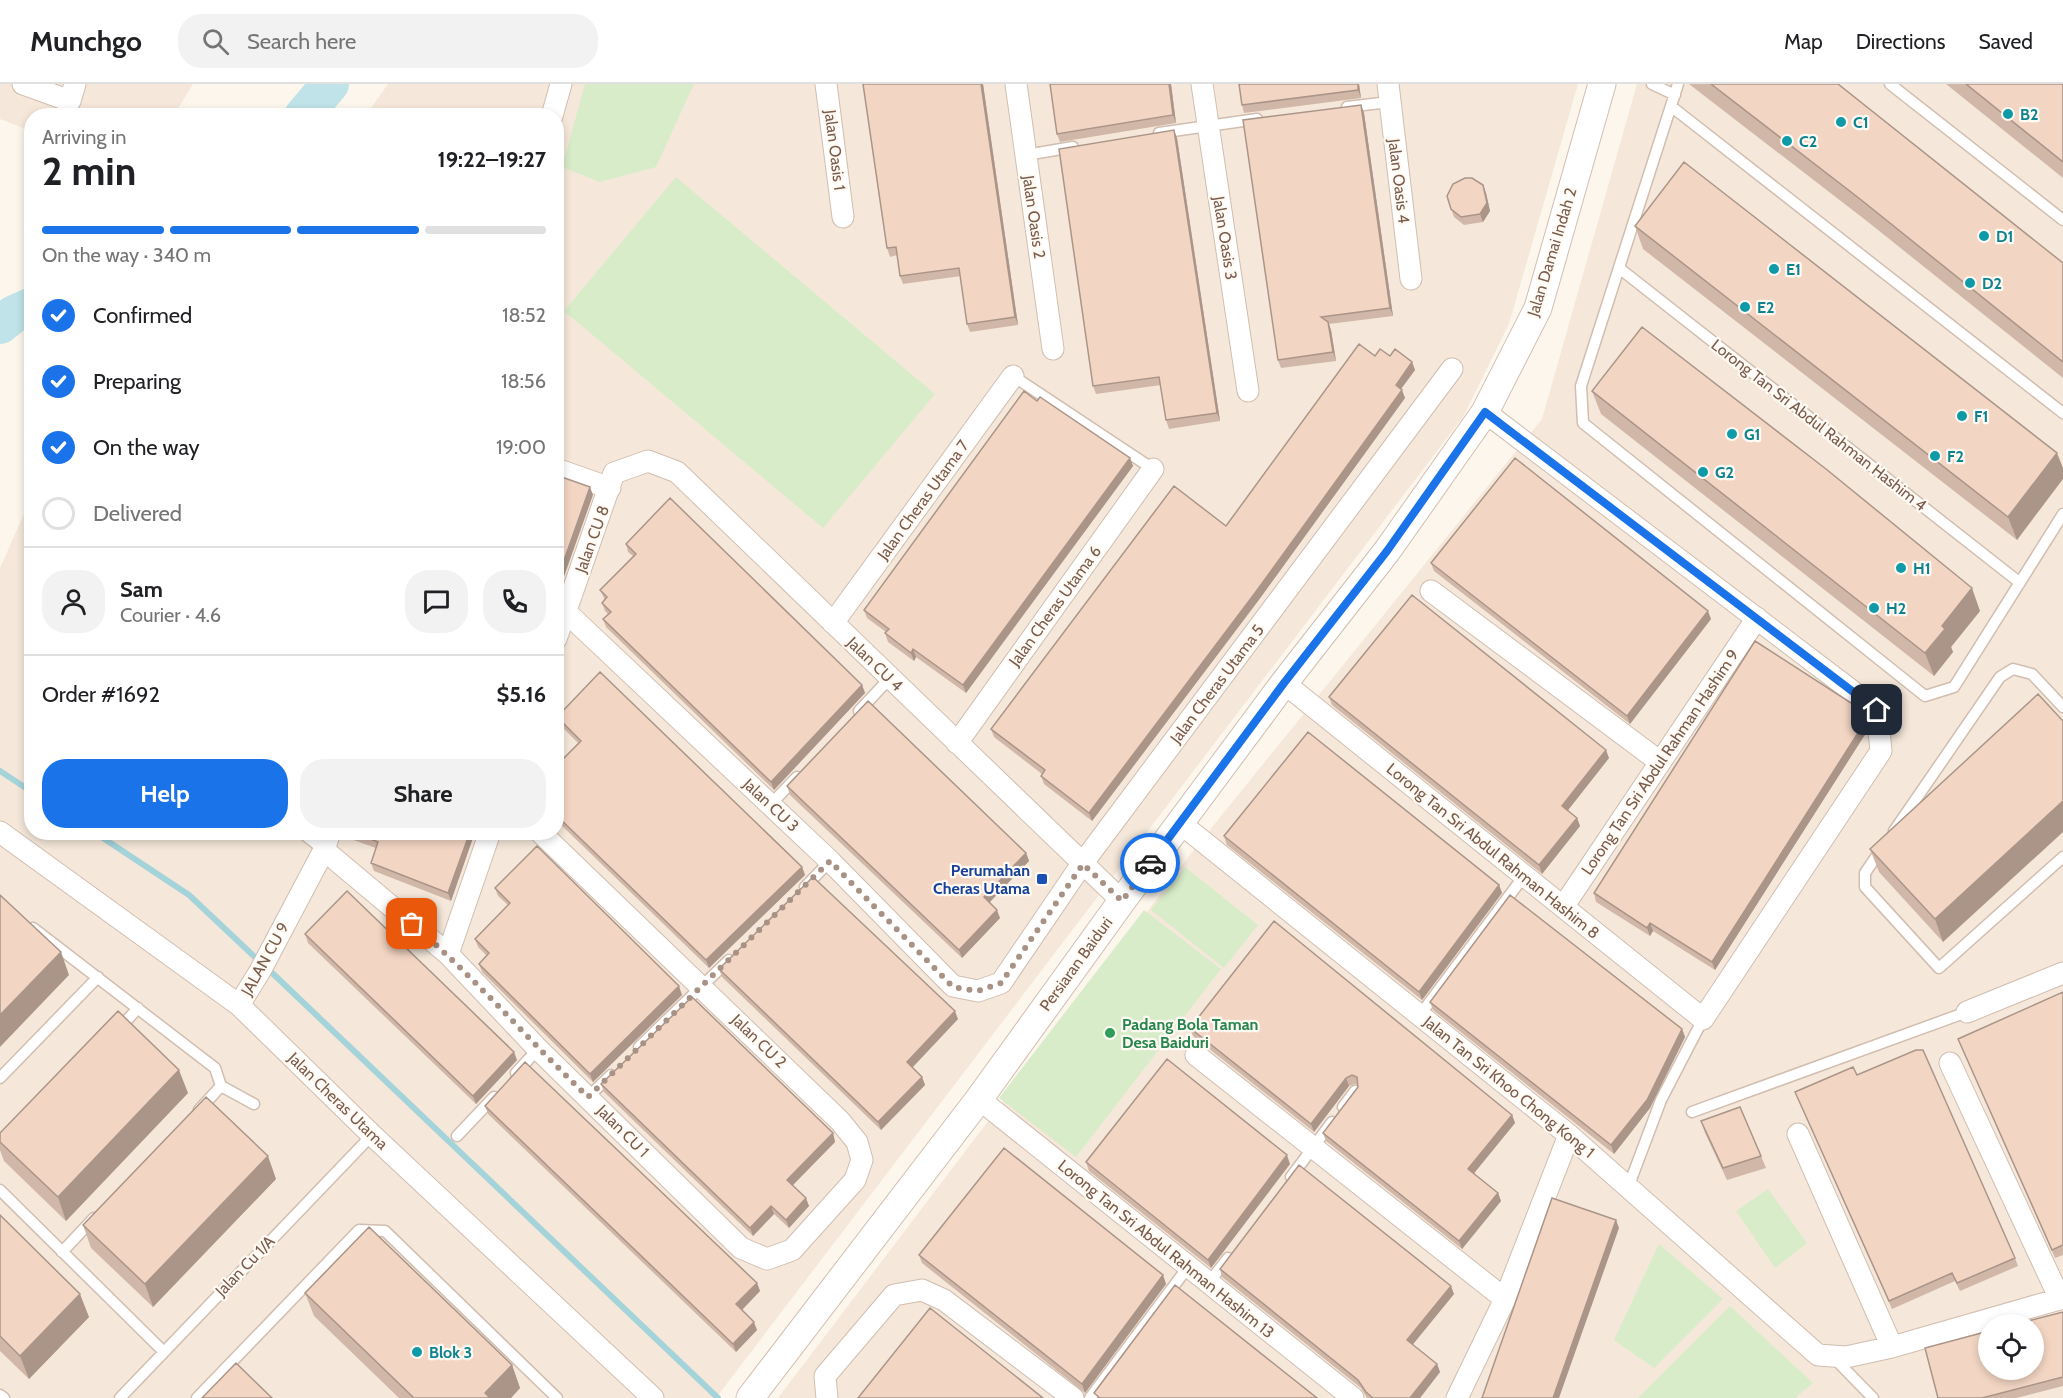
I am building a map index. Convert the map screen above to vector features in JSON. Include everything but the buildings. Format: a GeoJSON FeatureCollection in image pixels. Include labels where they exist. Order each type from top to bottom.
{"type":"FeatureCollection","features":[{"type":"Feature","properties":{"kind":"street"},"geometry":{"type":"LineString","coordinates":[[22,84],[70,101],[75,84]]}},
{"type":"Feature","properties":{"kind":"street"},"geometry":{"type":"LineString","coordinates":[[554,108],[561,84]]}},
{"type":"Feature","properties":{"kind":"street","name":"Jalan Oasis 1"},"geometry":{"type":"LineString","coordinates":[[826,84],[843,217]]}},
{"type":"Feature","properties":{"kind":"street","name":"Jalan Oasis 2"},"geometry":{"type":"LineString","coordinates":[[1016,84],[1053,349]]}},
{"type":"Feature","properties":{"kind":"street","name":"Jalan Oasis 3"},"geometry":{"type":"LineString","coordinates":[[1202,84],[1248,391]]}},
{"type":"Feature","properties":{"kind":"street","name":"Jalan Damai Indah 2"},"geometry":{"type":"LineString","coordinates":[[1485,412],[1538,308],[1602,84]]}},
{"type":"Feature","properties":{"kind":"street","name":"Jalan Oasis 4"},"geometry":{"type":"LineString","coordinates":[[1389,93],[1411,279]]}},
{"type":"Feature","properties":{"kind":"street","name":"Jalan Cheras Utama 5"},"geometry":{"type":"LineString","coordinates":[[978,991],[1001,983],[1083,864],[1452,369]]}},
{"type":"Feature","properties":{"kind":"street","name":"Jalan Cheras Utama 7"},"geometry":{"type":"LineString","coordinates":[[833,623],[1013,376]]}},
{"type":"Feature","properties":{"kind":"street"},"geometry":{"type":"LineString","coordinates":[[1485,412],[1877,710],[1881,751],[1703,1019]]}},
{"type":"Feature","properties":{"kind":"street","name":"Persiaran Baiduri"},"geometry":{"type":"LineString","coordinates":[[753,1395],[979,1100],[1122,901],[1284,683],[1387,551],[1485,412]]}},
{"type":"Feature","properties":{"kind":"street","name":"Jalan CU 4"},"geometry":{"type":"LineString","coordinates":[[612,480],[648,461],[677,472],[1122,901]]}},
{"type":"Feature","properties":{"kind":"street","name":"Jalan Cheras Utama 6"},"geometry":{"type":"LineString","coordinates":[[957,743],[1153,469]]}},
{"type":"Feature","properties":{"kind":"street"},"geometry":{"type":"LineString","coordinates":[[564,470],[612,480]]}},
{"type":"Feature","properties":{"kind":"street","name":"Jalan CU 8"},"geometry":{"type":"LineString","coordinates":[[564,617],[612,480]]}},
{"type":"Feature","properties":{"kind":"street"},"geometry":{"type":"LineString","coordinates":[[1431,591],[1660,762]]}},
{"type":"Feature","properties":{"kind":"street","name":"Jalan CU 3"},"geometry":{"type":"LineString","coordinates":[[566,612],[830,861],[953,987],[978,991]]}},
{"type":"Feature","properties":{"kind":"street","name":"Lorong Tan Sri Abdul Rahman Hashim 9"},"geometry":{"type":"LineString","coordinates":[[1563,906],[1757,618]]}},
{"type":"Feature","properties":{"kind":"street","name":"Lorong Tan Sri Abdul Rahman Hashim 8"},"geometry":{"type":"LineString","coordinates":[[1284,683],[1703,1019]]}},
{"type":"Feature","properties":{"kind":"street","name":"Jalan Tan Sri Khoo Chong Kong 1"},"geometry":{"type":"LineString","coordinates":[[1180,823],[1629,1185],[1818,1355],[1832,1356]]}},
{"type":"Feature","properties":{"kind":"street","name":"Jalan Cheras Utama"},"geometry":{"type":"LineString","coordinates":[[0,832],[239,1005],[372,1135],[653,1398]]}},
{"type":"Feature","properties":{"kind":"street"},"geometry":{"type":"LineString","coordinates":[[448,954],[487,840]]}},
{"type":"Feature","properties":{"kind":"street","name":"Jalan CU 2"},"geometry":{"type":"LineString","coordinates":[[548,840],[840,1121],[857,1142],[862,1160],[855,1180],[792,1250],[767,1259]]}},
{"type":"Feature","properties":{"kind":"street","name":"JALAN CU 9"},"geometry":{"type":"LineString","coordinates":[[239,1005],[260,971],[327,841]]}},
{"type":"Feature","properties":{"kind":"street","name":"Jalan CU 1"},"geometry":{"type":"LineString","coordinates":[[327,841],[448,954],[538,1049],[741,1248],[767,1259]]}},
{"type":"Feature","properties":{"kind":"street"},"geometry":{"type":"LineString","coordinates":[[1967,1012],[2063,973]]}},
{"type":"Feature","properties":{"kind":"street"},"geometry":{"type":"LineString","coordinates":[[1196,1055],[1504,1299]]}},
{"type":"Feature","properties":{"kind":"street"},"geometry":{"type":"LineString","coordinates":[[1832,1356],[1846,1357],[1892,1347],[2061,1298],[1950,1063]]}},
{"type":"Feature","properties":{"kind":"street","name":"Lorong Tan Sri Abdul Rahman Hashim 13"},"geometry":{"type":"LineString","coordinates":[[979,1100],[1353,1398]]}},
{"type":"Feature","properties":{"kind":"street"},"geometry":{"type":"LineString","coordinates":[[1798,1134],[1892,1347]]}},
{"type":"Feature","properties":{"kind":"street"},"geometry":{"type":"LineString","coordinates":[[1457,1398],[1504,1299],[1569,1135]]}},
{"type":"Feature","properties":{"kind":"street"},"geometry":{"type":"LineString","coordinates":[[827,1398],[825,1376],[894,1295],[922,1290],[944,1300],[1073,1398]]}},
{"type":"Feature","properties":{"kind":"lane"},"geometry":{"type":"LineString","coordinates":[[1652,84],[1677,89],[1581,386],[1583,423],[1925,696],[1954,687],[2063,514]]}},
{"type":"Feature","properties":{"kind":"lane"},"geometry":{"type":"LineString","coordinates":[[1890,84],[2063,220]]}},
{"type":"Feature","properties":{"kind":"lane"},"geometry":{"type":"LineString","coordinates":[[1333,109],[1389,93]]}},
{"type":"Feature","properties":{"kind":"lane"},"geometry":{"type":"LineString","coordinates":[[1672,107],[2063,412]]}},
{"type":"Feature","properties":{"kind":"lane"},"geometry":{"type":"LineString","coordinates":[[1152,134],[1265,118]]}},
{"type":"Feature","properties":{"kind":"lane"},"geometry":{"type":"LineString","coordinates":[[1026,155],[1083,146]]}},
{"type":"Feature","properties":{"kind":"lane","name":"Lorong Tan Sri Abdul Rahman Hashim 4"},"geometry":{"type":"LineString","coordinates":[[1619,268],[2019,582]]}},
{"type":"Feature","properties":{"kind":"lane"},"geometry":{"type":"LineString","coordinates":[[1013,376],[1153,469]]}},
{"type":"Feature","properties":{"kind":"lane"},"geometry":{"type":"LineString","coordinates":[[2061,862],[1938,968],[1865,887],[1865,873],[2000,677],[2013,669],[2032,674],[2063,707]]}},
{"type":"Feature","properties":{"kind":"lane"},"geometry":{"type":"LineString","coordinates":[[850,721],[890,678]]}},
{"type":"Feature","properties":{"kind":"lane"},"geometry":{"type":"LineString","coordinates":[[770,805],[802,771]]}},
{"type":"Feature","properties":{"kind":"lane"},"geometry":{"type":"LineString","coordinates":[[797,894],[830,861]]}},
{"type":"Feature","properties":{"kind":"lane"},"geometry":{"type":"LineString","coordinates":[[1420,1015],[1524,876]]}},
{"type":"Feature","properties":{"kind":"lane"},"geometry":{"type":"LineString","coordinates":[[25,921],[215,1068],[221,1086],[254,1104]]}},
{"type":"Feature","properties":{"kind":"lane"},"geometry":{"type":"LineString","coordinates":[[588,1097],[741,949]]}},
{"type":"Feature","properties":{"kind":"lane"},"geometry":{"type":"LineString","coordinates":[[0,1078],[98,977]]}},
{"type":"Feature","properties":{"kind":"lane"},"geometry":{"type":"LineString","coordinates":[[106,1042],[138,1008]]}},
{"type":"Feature","properties":{"kind":"lane"},"geometry":{"type":"LineString","coordinates":[[1692,1112],[1967,1012]]}},
{"type":"Feature","properties":{"kind":"lane"},"geometry":{"type":"LineString","coordinates":[[1629,1185],[1661,1100],[1703,1019]]}},
{"type":"Feature","properties":{"kind":"lane"},"geometry":{"type":"LineString","coordinates":[[457,1136],[538,1049]]}},
{"type":"Feature","properties":{"kind":"lane"},"geometry":{"type":"LineString","coordinates":[[189,1119],[221,1086]]}},
{"type":"Feature","properties":{"kind":"lane"},"geometry":{"type":"LineString","coordinates":[[1285,1184],[1355,1091]]}},
{"type":"Feature","properties":{"kind":"lane","name":"Jalan Cu 1/A"},"geometry":{"type":"LineString","coordinates":[[120,1398],[372,1135]]}},
{"type":"Feature","properties":{"kind":"lane"},"geometry":{"type":"LineString","coordinates":[[0,1191],[163,1351]]}},
{"type":"Feature","properties":{"kind":"lane"},"geometry":{"type":"LineString","coordinates":[[62,1252],[102,1211]]}},
{"type":"Feature","properties":{"kind":"lane"},"geometry":{"type":"LineString","coordinates":[[197,1398],[359,1230],[385,1231],[557,1398]]}},
{"type":"Feature","properties":{"kind":"lane"},"geometry":{"type":"LineString","coordinates":[[1209,1284],[1236,1248]]}},
{"type":"Feature","properties":{"kind":"lane"},"geometry":{"type":"LineString","coordinates":[[1090,1398],[1188,1267]]}},
{"type":"Feature","properties":{"kind":"lane"},"geometry":{"type":"LineString","coordinates":[[1832,1356],[1873,1398]]}},
{"type":"Feature","properties":{"kind":"lane"},"geometry":{"type":"LineString","coordinates":[[0,1395],[4,1398]]}},
{"type":"Feature","properties":{"kind":"shaded area"},"geometry":{"type":"Polygon","coordinates":[[[0,84],[193,84],[178,108],[24,108],[24,128],[0,119],[0,84]]]}},
{"type":"Feature","properties":{"kind":"shaded area"},"geometry":{"type":"Polygon","coordinates":[[[388,84],[1578,84],[1509,324],[1463,417],[716,1398],[0,1398],[0,568],[24,514],[24,840],[564,840],[564,108],[371,108],[388,84]]]}},
{"type":"Feature","properties":{"kind":"shaded area"},"geometry":{"type":"Polygon","coordinates":[[[1637,84],[2063,84],[2063,1398],[778,1398],[1196,847],[1542,419],[1637,84]]]}},
{"type":"Feature","properties":{"kind":"green space"},"geometry":{"type":"Polygon","coordinates":[[[585,84],[694,84],[656,167],[600,182],[564,168],[564,160],[585,84]]]}},
{"type":"Feature","properties":{"kind":"green space"},"geometry":{"type":"Polygon","coordinates":[[[676,177],[935,394],[823,528],[564,311],[676,177]]]}},
{"type":"Feature","properties":{"kind":"green space"},"geometry":{"type":"Polygon","coordinates":[[[1185,867],[1258,925],[1224,968],[1151,910],[1185,867]]]}},
{"type":"Feature","properties":{"kind":"green space","name":"Padang Bola Taman Desa Baiduri"},"geometry":{"type":"Polygon","coordinates":[[[1144,910],[1221,969],[1076,1157],[999,1098],[1144,910]]]}},
{"type":"Feature","properties":{"kind":"green space"},"geometry":{"type":"Polygon","coordinates":[[[1768,1189],[1807,1243],[1775,1268],[1736,1211],[1768,1189]]]}},
{"type":"Feature","properties":{"kind":"green space"},"geometry":{"type":"Polygon","coordinates":[[[1659,1244],[1723,1299],[1654,1368],[1614,1340],[1659,1244]]]}},
{"type":"Feature","properties":{"kind":"green space"},"geometry":{"type":"Polygon","coordinates":[[[1730,1306],[1813,1383],[1795,1398],[1638,1398],[1730,1306]]]}},
{"type":"Feature","properties":{"kind":"waterway"},"geometry":{"type":"LineString","coordinates":[[310,108],[330,84]]}},
{"type":"Feature","properties":{"kind":"waterway"},"geometry":{"type":"LineString","coordinates":[[0,325],[24,310]]}},
{"type":"Feature","properties":{"kind":"waterway"},"geometry":{"type":"LineString","coordinates":[[0,771],[24,787]]}},
{"type":"Feature","properties":{"kind":"waterway"},"geometry":{"type":"LineString","coordinates":[[106,840],[189,895],[259,961]]}},
{"type":"Feature","properties":{"kind":"waterway"},"geometry":{"type":"LineString","coordinates":[[267,968],[718,1398]]}},
{"type":"Feature","properties":{"kind":"way so far"},"geometry":{"type":"LineString","coordinates":[[412,924],[448,954],[538,1049],[588,1097],[765,927],[830,861],[953,987],[978,991],[1001,983],[1083,864],[1122,901],[1150,863]]}},
{"type":"Feature","properties":{"kind":"place","name":"B2"},"geometry":{"type":"Point","coordinates":[2008,114]}},
{"type":"Feature","properties":{"kind":"place","name":"C1"},"geometry":{"type":"Point","coordinates":[1841,122]}},
{"type":"Feature","properties":{"kind":"place","name":"C2"},"geometry":{"type":"Point","coordinates":[1787,141]}},
{"type":"Feature","properties":{"kind":"place","name":"D1"},"geometry":{"type":"Point","coordinates":[1984,236]}},
{"type":"Feature","properties":{"kind":"place","name":"E1"},"geometry":{"type":"Point","coordinates":[1774,269]}},
{"type":"Feature","properties":{"kind":"place","name":"D2"},"geometry":{"type":"Point","coordinates":[1970,283]}},
{"type":"Feature","properties":{"kind":"place","name":"E2"},"geometry":{"type":"Point","coordinates":[1745,307]}},
{"type":"Feature","properties":{"kind":"place","name":"F1"},"geometry":{"type":"Point","coordinates":[1962,416]}},
{"type":"Feature","properties":{"kind":"place","name":"G1"},"geometry":{"type":"Point","coordinates":[1732,434]}},
{"type":"Feature","properties":{"kind":"place","name":"F2"},"geometry":{"type":"Point","coordinates":[1935,456]}},
{"type":"Feature","properties":{"kind":"place","name":"G2"},"geometry":{"type":"Point","coordinates":[1703,472]}},
{"type":"Feature","properties":{"kind":"place","name":"H1"},"geometry":{"type":"Point","coordinates":[1901,568]}},
{"type":"Feature","properties":{"kind":"place","name":"H2"},"geometry":{"type":"Point","coordinates":[1874,608]}},
{"type":"Feature","properties":{"kind":"place","name":"Perumahan Cheras Utama"},"geometry":{"type":"Point","coordinates":[1042,879]}},
{"type":"Feature","properties":{"kind":"place","name":"Padang Bola Taman Desa Baiduri"},"geometry":{"type":"Point","coordinates":[1110,1033]}},
{"type":"Feature","properties":{"kind":"place","name":"Blok 3"},"geometry":{"type":"Point","coordinates":[417,1352]}},
{"type":"Feature","properties":{"kind":"route"},"geometry":{"type":"LineString","coordinates":[[1150,863],[1284,683],[1387,551],[1485,412],[1877,710]]}}]}
